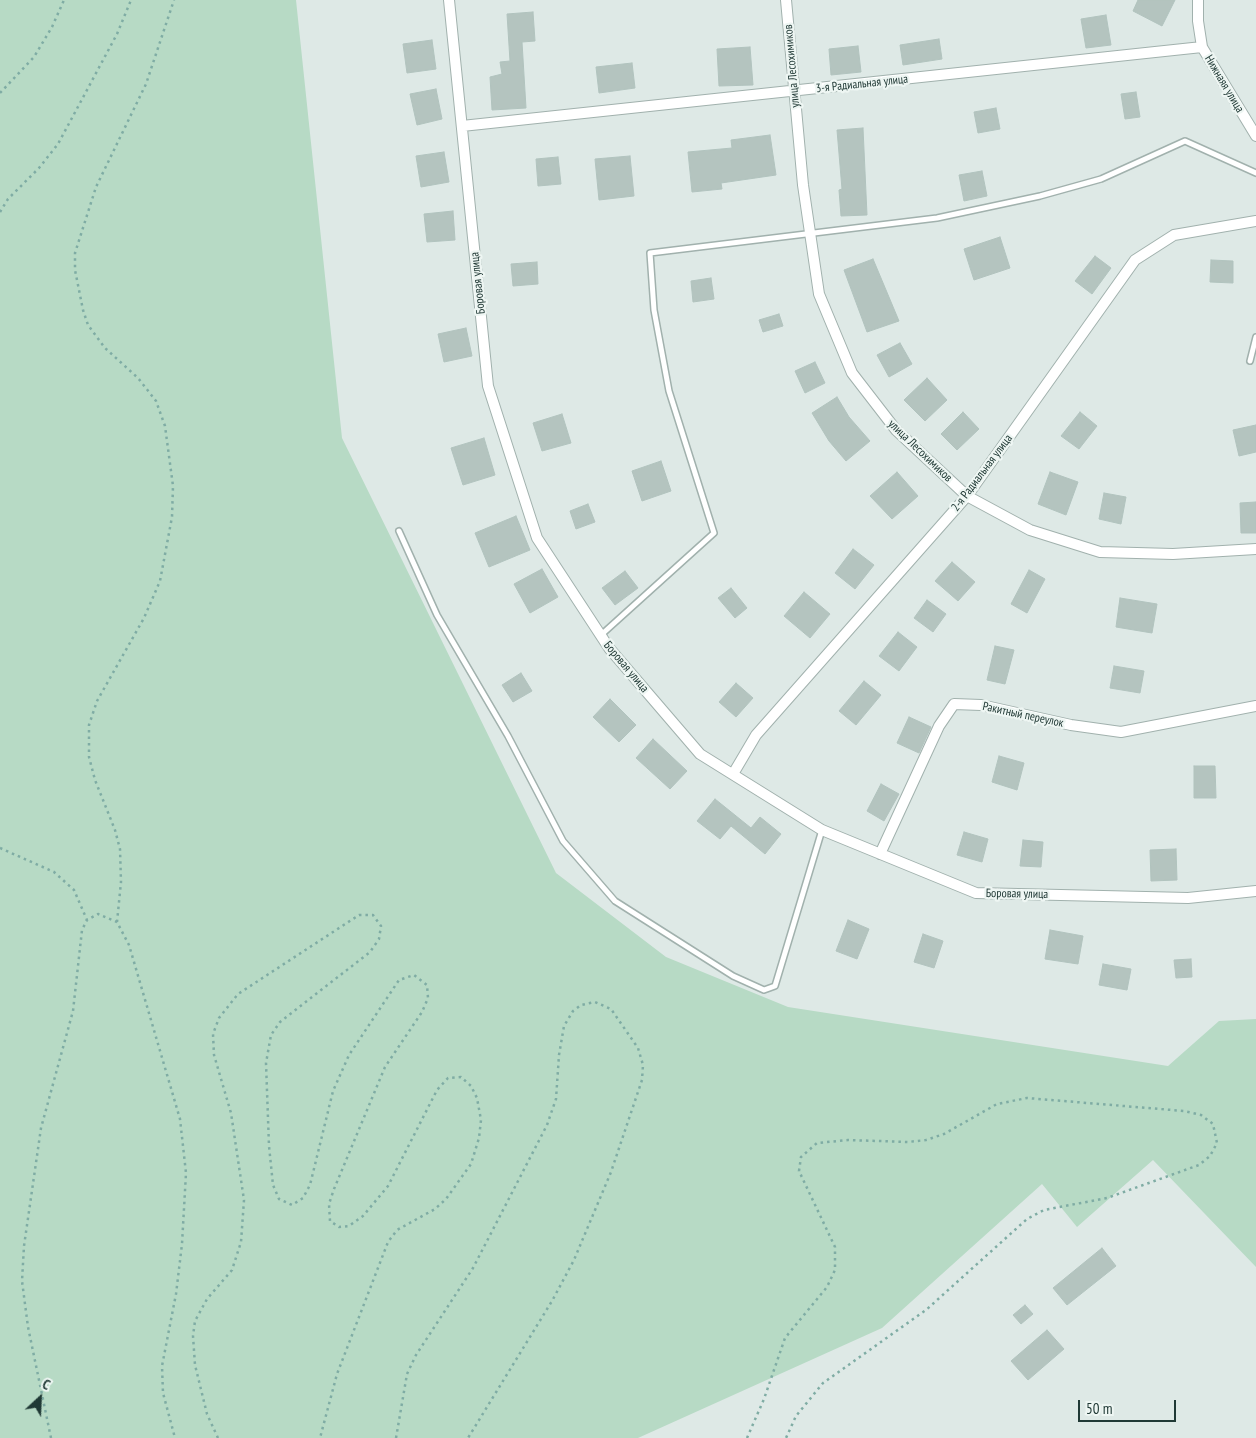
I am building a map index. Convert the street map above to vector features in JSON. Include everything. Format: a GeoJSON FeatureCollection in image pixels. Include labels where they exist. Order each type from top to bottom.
{"type":"FeatureCollection","features":[{"type":"Feature","properties":{"kind":"street","name":"Боровая улица"},"geometry":{"type":"LineString","coordinates":[[449,0],[488,386],[538,538],[609,648],[700,754],[822,830],[976,893],[1188,898],[1256,891]]}},
{"type":"Feature","properties":{"kind":"street","name":"улица Лесохимиков"},"geometry":{"type":"LineString","coordinates":[[786,0],[810,235],[819,294],[852,373],[896,430],[967,496],[1030,530],[1100,552],[1172,554],[1256,549]]}},
{"type":"Feature","properties":{"kind":"street","name":"Нижнаяя улица"},"geometry":{"type":"LineString","coordinates":[[1198,0],[1198,21],[1202,47],[1256,136]]}},
{"type":"Feature","properties":{"kind":"street","name":"3-я Радиальная улица"},"geometry":{"type":"LineString","coordinates":[[462,126],[1202,47]]}},
{"type":"Feature","properties":{"kind":"street","name":"2-я Радиальная улица"},"geometry":{"type":"LineString","coordinates":[[733,774],[756,735],[967,496],[1135,260],[1174,236],[1256,221]]}},
{"type":"Feature","properties":{"kind":"street","name":"Ракитный переулок"},"geometry":{"type":"LineString","coordinates":[[880,854],[939,726],[954,704],[980,705],[1072,725],[1121,732],[1256,706]]}},
{"type":"Feature","properties":{"kind":"lane"},"geometry":{"type":"LineString","coordinates":[[601,635],[714,533],[669,392],[654,310],[650,253],[810,235],[937,218],[1040,196],[1102,179],[1185,141],[1256,173]]}},
{"type":"Feature","properties":{"kind":"lane"},"geometry":{"type":"LineString","coordinates":[[1250,361],[1256,337]]}},
{"type":"Feature","properties":{"kind":"lane"},"geometry":{"type":"LineString","coordinates":[[399,531],[437,615],[508,736],[564,841],[614,901],[733,976],[764,990],[775,986],[822,830]]}},
{"type":"Feature","properties":{"kind":"path"},"geometry":{"type":"LineString","coordinates":[[0,93],[34,57],[52,27],[64,0]]}},
{"type":"Feature","properties":{"kind":"path"},"geometry":{"type":"LineString","coordinates":[[0,212],[8,199],[39,168],[58,144],[104,59],[131,0]]}},
{"type":"Feature","properties":{"kind":"path"},"geometry":{"type":"LineString","coordinates":[[174,0],[146,84],[96,187],[75,253],[75,270],[83,310],[88,324],[106,348],[138,378],[156,401],[165,426],[173,486],[172,517],[160,581],[144,618],[97,701],[89,724],[89,757],[95,780],[115,830],[120,849],[121,882],[118,922],[130,945],[180,1119],[186,1173],[182,1244],[176,1294],[162,1366],[163,1393],[175,1438]]}},
{"type":"Feature","properties":{"kind":"path"},"geometry":{"type":"LineString","coordinates":[[0,848],[54,872],[74,890],[87,920]]}},
{"type":"Feature","properties":{"kind":"path"},"geometry":{"type":"LineString","coordinates":[[51,1438],[28,1327],[22,1281],[24,1246],[41,1128],[73,1011],[82,930],[87,920],[98,914],[118,922]]}},
{"type":"Feature","properties":{"kind":"path"},"geometry":{"type":"LineString","coordinates":[[218,1438],[207,1414],[197,1373],[193,1336],[195,1320],[208,1299],[232,1270],[241,1242],[244,1200],[231,1113],[214,1056],[213,1034],[218,1018],[238,994],[359,915],[373,915],[382,926],[379,939],[370,952],[280,1022],[271,1035],[266,1063],[269,1146],[273,1185],[280,1199],[292,1205],[303,1198],[310,1185],[333,1090],[349,1055],[399,980],[414,975],[427,985],[428,998],[422,1012],[385,1067],[334,1189],[329,1204],[330,1221],[339,1227],[349,1226],[363,1216],[388,1186],[437,1090],[448,1078],[461,1077],[471,1086],[477,1098],[481,1120],[479,1138],[471,1164],[446,1199],[435,1209],[397,1230],[388,1242],[337,1374],[320,1438]]}},
{"type":"Feature","properties":{"kind":"path"},"geometry":{"type":"LineString","coordinates":[[396,1438],[410,1367],[472,1268],[546,1125],[556,1099],[558,1055],[564,1026],[573,1011],[581,1005],[595,1002],[611,1009],[638,1048],[643,1065],[642,1080],[611,1172],[574,1260],[552,1301],[468,1438]]}},
{"type":"Feature","properties":{"kind":"path"},"geometry":{"type":"LineString","coordinates":[[747,1438],[764,1399],[784,1338],[827,1287],[835,1270],[835,1247],[799,1171],[801,1157],[818,1143],[848,1140],[908,1142],[926,1140],[944,1134],[997,1104],[1027,1098],[1184,1110],[1201,1115],[1213,1124],[1217,1143],[1210,1156],[1199,1165],[1107,1198],[1044,1210],[1027,1219],[926,1310],[823,1383],[796,1416],[786,1438]]}},
{"type":"Feature","properties":{"kind":"green space"},"geometry":{"type":"Polygon","coordinates":[[[0,0],[296,0],[342,438],[556,873],[666,957],[788,1007],[1168,1066],[1219,1021],[1256,1019],[1256,1267],[1153,1160],[1077,1227],[1042,1184],[882,1328],[638,1438],[0,1438],[0,0]]]}},
{"type":"Feature","properties":{"kind":"building"},"geometry":{"type":"Polygon","coordinates":[[[1138,0],[1175,0],[1162,26],[1133,11],[1138,0]]]}},
{"type":"Feature","properties":{"kind":"building"},"geometry":{"type":"Polygon","coordinates":[[[533,12],[535,41],[522,42],[526,108],[492,110],[490,77],[502,74],[500,62],[510,61],[507,14],[533,12]]]}},
{"type":"Feature","properties":{"kind":"building"},"geometry":{"type":"Polygon","coordinates":[[[1106,15],[1111,45],[1086,48],[1081,19],[1106,15]]]}},
{"type":"Feature","properties":{"kind":"building"},"geometry":{"type":"Polygon","coordinates":[[[939,39],[942,59],[903,65],[900,45],[939,39]]]}},
{"type":"Feature","properties":{"kind":"building"},"geometry":{"type":"Polygon","coordinates":[[[432,40],[436,69],[407,73],[403,44],[432,40]]]}},
{"type":"Feature","properties":{"kind":"building"},"geometry":{"type":"Polygon","coordinates":[[[858,46],[861,72],[831,75],[829,49],[858,46]]]}},
{"type":"Feature","properties":{"kind":"building"},"geometry":{"type":"Polygon","coordinates":[[[750,47],[753,85],[719,86],[717,49],[750,47]]]}},
{"type":"Feature","properties":{"kind":"building"},"geometry":{"type":"Polygon","coordinates":[[[632,63],[635,88],[599,93],[596,67],[632,63]]]}},
{"type":"Feature","properties":{"kind":"building"},"geometry":{"type":"Polygon","coordinates":[[[436,89],[442,119],[417,125],[410,94],[436,89]]]}},
{"type":"Feature","properties":{"kind":"building"},"geometry":{"type":"Polygon","coordinates":[[[1136,92],[1140,117],[1125,119],[1121,94],[1136,92]]]}},
{"type":"Feature","properties":{"kind":"building"},"geometry":{"type":"Polygon","coordinates":[[[996,108],[1000,129],[978,133],[974,112],[996,108]]]}},
{"type":"Feature","properties":{"kind":"building"},"geometry":{"type":"Polygon","coordinates":[[[863,128],[867,215],[841,216],[839,190],[842,189],[837,130],[863,128]]]}},
{"type":"Feature","properties":{"kind":"building"},"geometry":{"type":"Polygon","coordinates":[[[770,135],[776,175],[721,183],[722,189],[692,192],[688,152],[732,148],[731,140],[770,135]]]}},
{"type":"Feature","properties":{"kind":"building"},"geometry":{"type":"Polygon","coordinates":[[[444,152],[449,182],[421,187],[416,156],[444,152]]]}},
{"type":"Feature","properties":{"kind":"building"},"geometry":{"type":"Polygon","coordinates":[[[630,156],[634,196],[599,200],[595,159],[630,156]]]}},
{"type":"Feature","properties":{"kind":"building"},"geometry":{"type":"Polygon","coordinates":[[[558,157],[561,184],[538,186],[536,159],[558,157]]]}},
{"type":"Feature","properties":{"kind":"building"},"geometry":{"type":"Polygon","coordinates":[[[982,171],[987,196],[964,201],[959,175],[982,171]]]}},
{"type":"Feature","properties":{"kind":"building"},"geometry":{"type":"Polygon","coordinates":[[[453,211],[455,240],[427,242],[424,214],[453,211]]]}},
{"type":"Feature","properties":{"kind":"building"},"geometry":{"type":"Polygon","coordinates":[[[1000,237],[1010,268],[974,280],[964,249],[1000,237]]]}},
{"type":"Feature","properties":{"kind":"building"},"geometry":{"type":"Polygon","coordinates":[[[1095,256],[1111,268],[1092,294],[1075,281],[1095,256]]]}},
{"type":"Feature","properties":{"kind":"building"},"geometry":{"type":"Polygon","coordinates":[[[873,259],[899,321],[867,332],[844,270],[873,259]]]}},
{"type":"Feature","properties":{"kind":"building"},"geometry":{"type":"Polygon","coordinates":[[[1211,260],[1233,261],[1233,283],[1210,282],[1211,260]]]}},
{"type":"Feature","properties":{"kind":"building"},"geometry":{"type":"Polygon","coordinates":[[[537,262],[538,284],[513,286],[511,264],[537,262]]]}},
{"type":"Feature","properties":{"kind":"building"},"geometry":{"type":"Polygon","coordinates":[[[711,278],[714,299],[693,302],[691,281],[711,278]]]}},
{"type":"Feature","properties":{"kind":"building"},"geometry":{"type":"Polygon","coordinates":[[[779,314],[783,326],[763,332],[759,320],[779,314]]]}},
{"type":"Feature","properties":{"kind":"building"},"geometry":{"type":"Polygon","coordinates":[[[466,328],[472,356],[444,362],[438,334],[466,328]]]}},
{"type":"Feature","properties":{"kind":"building"},"geometry":{"type":"Polygon","coordinates":[[[900,343],[912,364],[889,377],[877,355],[900,343]]]}},
{"type":"Feature","properties":{"kind":"building"},"geometry":{"type":"Polygon","coordinates":[[[815,362],[825,383],[805,393],[795,371],[815,362]]]}},
{"type":"Feature","properties":{"kind":"building"},"geometry":{"type":"Polygon","coordinates":[[[927,378],[947,400],[925,421],[904,400],[927,378]]]}},
{"type":"Feature","properties":{"kind":"building"},"geometry":{"type":"Polygon","coordinates":[[[837,397],[849,417],[870,441],[846,461],[829,441],[812,413],[837,397]]]}},
{"type":"Feature","properties":{"kind":"building"},"geometry":{"type":"Polygon","coordinates":[[[963,412],[979,429],[957,450],[941,434],[963,412]]]}},
{"type":"Feature","properties":{"kind":"building"},"geometry":{"type":"Polygon","coordinates":[[[1080,412],[1097,426],[1079,449],[1061,436],[1080,412]]]}},
{"type":"Feature","properties":{"kind":"building"},"geometry":{"type":"Polygon","coordinates":[[[562,414],[571,443],[542,451],[533,423],[562,414]]]}},
{"type":"Feature","properties":{"kind":"building"},"geometry":{"type":"Polygon","coordinates":[[[1256,425],[1256,452],[1239,456],[1233,430],[1256,425]]]}},
{"type":"Feature","properties":{"kind":"building"},"geometry":{"type":"Polygon","coordinates":[[[484,438],[495,475],[463,485],[451,448],[484,438]]]}},
{"type":"Feature","properties":{"kind":"building"},"geometry":{"type":"Polygon","coordinates":[[[661,461],[671,491],[642,501],[632,471],[661,461]]]}},
{"type":"Feature","properties":{"kind":"building"},"geometry":{"type":"Polygon","coordinates":[[[897,472],[918,496],[892,519],[870,496],[897,472]]]}},
{"type":"Feature","properties":{"kind":"building"},"geometry":{"type":"Polygon","coordinates":[[[1050,472],[1078,482],[1066,515],[1038,504],[1050,472]]]}},
{"type":"Feature","properties":{"kind":"building"},"geometry":{"type":"Polygon","coordinates":[[[1104,493],[1126,497],[1121,524],[1099,519],[1104,493]]]}},
{"type":"Feature","properties":{"kind":"building"},"geometry":{"type":"Polygon","coordinates":[[[1256,502],[1256,533],[1241,533],[1240,503],[1256,502]]]}},
{"type":"Feature","properties":{"kind":"building"},"geometry":{"type":"Polygon","coordinates":[[[588,504],[595,522],[576,529],[570,511],[588,504]]]}},
{"type":"Feature","properties":{"kind":"building"},"geometry":{"type":"Polygon","coordinates":[[[516,516],[530,550],[489,567],[475,533],[516,516]]]}},
{"type":"Feature","properties":{"kind":"building"},"geometry":{"type":"Polygon","coordinates":[[[853,549],[874,565],[855,589],[835,573],[853,549]]]}},
{"type":"Feature","properties":{"kind":"building"},"geometry":{"type":"Polygon","coordinates":[[[952,562],[975,582],[958,601],[935,581],[952,562]]]}},
{"type":"Feature","properties":{"kind":"building"},"geometry":{"type":"Polygon","coordinates":[[[542,569],[558,597],[530,613],[514,584],[542,569]]]}},
{"type":"Feature","properties":{"kind":"building"},"geometry":{"type":"Polygon","coordinates":[[[1029,570],[1045,579],[1027,613],[1011,604],[1029,570]]]}},
{"type":"Feature","properties":{"kind":"building"},"geometry":{"type":"Polygon","coordinates":[[[625,571],[638,588],[615,605],[602,588],[625,571]]]}},
{"type":"Feature","properties":{"kind":"building"},"geometry":{"type":"Polygon","coordinates":[[[731,588],[747,608],[735,618],[718,598],[731,588]]]}},
{"type":"Feature","properties":{"kind":"building"},"geometry":{"type":"Polygon","coordinates":[[[804,592],[830,614],[810,638],[784,616],[804,592]]]}},
{"type":"Feature","properties":{"kind":"building"},"geometry":{"type":"Polygon","coordinates":[[[1120,598],[1157,604],[1152,633],[1116,627],[1120,598]]]}},
{"type":"Feature","properties":{"kind":"building"},"geometry":{"type":"Polygon","coordinates":[[[927,600],[946,614],[933,632],[914,618],[927,600]]]}},
{"type":"Feature","properties":{"kind":"building"},"geometry":{"type":"Polygon","coordinates":[[[898,632],[917,647],[899,671],[879,656],[898,632]]]}},
{"type":"Feature","properties":{"kind":"building"},"geometry":{"type":"Polygon","coordinates":[[[995,646],[1014,650],[1005,684],[987,680],[995,646]]]}},
{"type":"Feature","properties":{"kind":"building"},"geometry":{"type":"Polygon","coordinates":[[[1114,666],[1144,671],[1140,693],[1110,688],[1114,666]]]}},
{"type":"Feature","properties":{"kind":"building"},"geometry":{"type":"Polygon","coordinates":[[[521,673],[532,691],[513,702],[502,685],[521,673]]]}},
{"type":"Feature","properties":{"kind":"building"},"geometry":{"type":"Polygon","coordinates":[[[864,681],[881,695],[856,725],[839,711],[864,681]]]}},
{"type":"Feature","properties":{"kind":"building"},"geometry":{"type":"Polygon","coordinates":[[[736,683],[753,698],[736,717],[719,702],[736,683]]]}},
{"type":"Feature","properties":{"kind":"building"},"geometry":{"type":"Polygon","coordinates":[[[610,699],[636,725],[619,742],[593,717],[610,699]]]}},
{"type":"Feature","properties":{"kind":"building"},"geometry":{"type":"Polygon","coordinates":[[[909,717],[931,727],[919,753],[897,743],[909,717]]]}},
{"type":"Feature","properties":{"kind":"building"},"geometry":{"type":"Polygon","coordinates":[[[653,739],[687,771],[670,789],[636,758],[653,739]]]}},
{"type":"Feature","properties":{"kind":"building"},"geometry":{"type":"Polygon","coordinates":[[[999,756],[1024,763],[1017,790],[992,782],[999,756]]]}},
{"type":"Feature","properties":{"kind":"building"},"geometry":{"type":"Polygon","coordinates":[[[1194,766],[1215,766],[1216,798],[1194,798],[1194,766]]]}},
{"type":"Feature","properties":{"kind":"building"},"geometry":{"type":"Polygon","coordinates":[[[881,784],[899,794],[884,821],[867,811],[881,784]]]}},
{"type":"Feature","properties":{"kind":"building"},"geometry":{"type":"Polygon","coordinates":[[[715,799],[751,828],[760,817],[781,834],[765,854],[731,826],[720,839],[697,821],[715,799]]]}},
{"type":"Feature","properties":{"kind":"building"},"geometry":{"type":"Polygon","coordinates":[[[964,832],[988,839],[982,862],[957,855],[964,832]]]}},
{"type":"Feature","properties":{"kind":"building"},"geometry":{"type":"Polygon","coordinates":[[[1023,840],[1043,842],[1041,867],[1020,866],[1023,840]]]}},
{"type":"Feature","properties":{"kind":"building"},"geometry":{"type":"Polygon","coordinates":[[[1176,849],[1177,880],[1151,881],[1150,850],[1176,849]]]}},
{"type":"Feature","properties":{"kind":"building"},"geometry":{"type":"Polygon","coordinates":[[[848,920],[869,929],[857,959],[836,951],[848,920]]]}},
{"type":"Feature","properties":{"kind":"building"},"geometry":{"type":"Polygon","coordinates":[[[1050,930],[1083,936],[1078,964],[1045,959],[1050,930]]]}},
{"type":"Feature","properties":{"kind":"building"},"geometry":{"type":"Polygon","coordinates":[[[923,934],[943,941],[934,968],[914,962],[923,934]]]}},
{"type":"Feature","properties":{"kind":"building"},"geometry":{"type":"Polygon","coordinates":[[[1191,959],[1192,977],[1176,978],[1174,960],[1191,959]]]}},
{"type":"Feature","properties":{"kind":"building"},"geometry":{"type":"Polygon","coordinates":[[[1103,964],[1131,969],[1127,990],[1099,985],[1103,964]]]}},
{"type":"Feature","properties":{"kind":"building"},"geometry":{"type":"Polygon","coordinates":[[[1102,1248],[1116,1266],[1067,1305],[1053,1288],[1102,1248]]]}},
{"type":"Feature","properties":{"kind":"building"},"geometry":{"type":"Polygon","coordinates":[[[1025,1305],[1033,1314],[1021,1324],[1013,1315],[1025,1305]]]}},
{"type":"Feature","properties":{"kind":"building"},"geometry":{"type":"Polygon","coordinates":[[[1047,1330],[1064,1349],[1028,1380],[1011,1361],[1047,1330]]]}}]}
